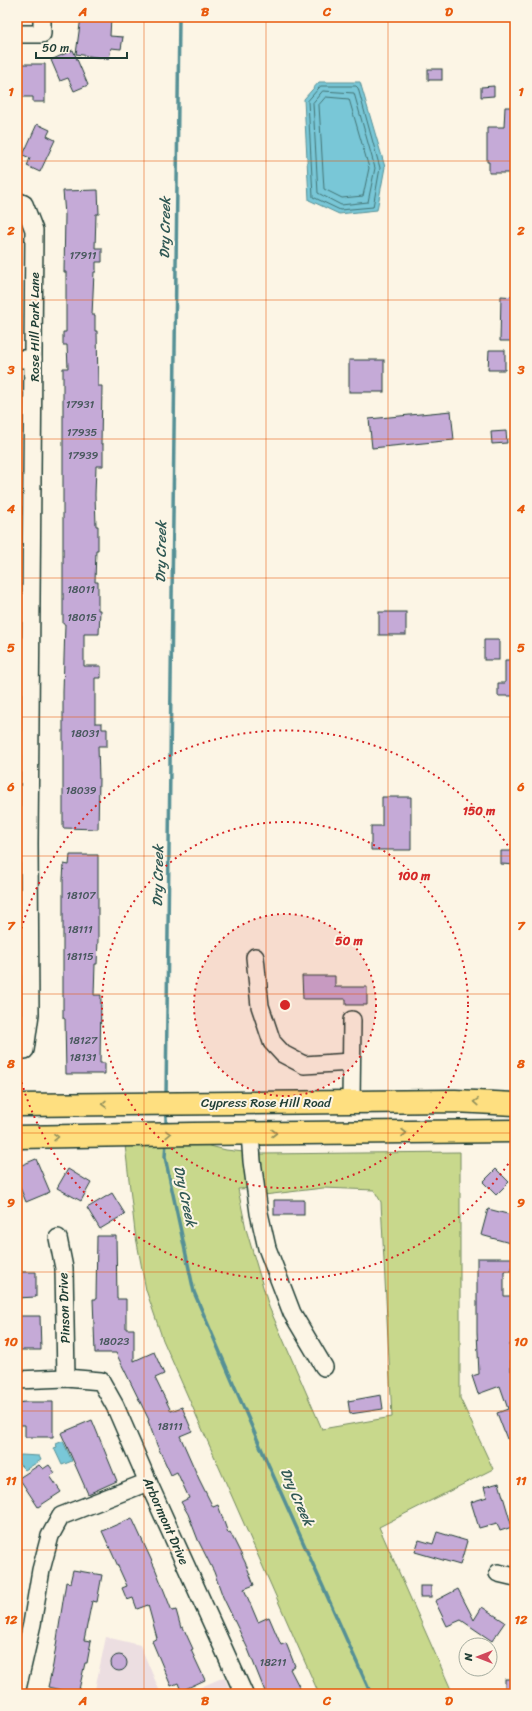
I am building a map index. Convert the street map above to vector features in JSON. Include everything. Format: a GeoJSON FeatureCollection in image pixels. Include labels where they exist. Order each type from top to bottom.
{"type":"FeatureCollection","features":[{"type":"Feature","properties":{"kind":"main road","name":"Cypress Rose Hill Road"},"geometry":{"type":"LineString","coordinates":[[17,1105],[192,1102],[455,1101],[515,1104]]}},
{"type":"Feature","properties":{"kind":"main road"},"geometry":{"type":"LineString","coordinates":[[17,1137],[515,1131]]}},
{"type":"Feature","properties":{"kind":"street"},"geometry":{"type":"LineString","coordinates":[[17,34],[42,25]]}},
{"type":"Feature","properties":{"kind":"street","name":"Rose Hill Park Lane"},"geometry":{"type":"LineString","coordinates":[[20,203],[34,230],[25,359],[23,844],[30,1014],[25,1050]]}},
{"type":"Feature","properties":{"kind":"street"},"geometry":{"type":"LineString","coordinates":[[255,957],[260,1006],[272,1042],[283,1054],[304,1065],[351,1062]]}},
{"type":"Feature","properties":{"kind":"street"},"geometry":{"type":"LineString","coordinates":[[351,1102],[352,1020]]}},
{"type":"Feature","properties":{"kind":"street"},"geometry":{"type":"LineString","coordinates":[[250,1133],[259,1214],[267,1248],[292,1313],[324,1368]]}},
{"type":"Feature","properties":{"kind":"street","name":"Pinson Drive"},"geometry":{"type":"LineString","coordinates":[[58,1238],[64,1268],[66,1378]]}},
{"type":"Feature","properties":{"kind":"street"},"geometry":{"type":"LineString","coordinates":[[17,1380],[66,1378]]}},
{"type":"Feature","properties":{"kind":"street","name":"Arbormont Drive"},"geometry":{"type":"LineString","coordinates":[[66,1378],[101,1381],[115,1406],[244,1694]]}},
{"type":"Feature","properties":{"kind":"street"},"geometry":{"type":"LineString","coordinates":[[17,1689],[32,1624],[41,1570],[50,1536],[61,1516],[148,1482]]}},
{"type":"Feature","properties":{"kind":"street"},"geometry":{"type":"LineString","coordinates":[[498,1573],[515,1577]]}},
{"type":"Feature","properties":{"kind":"shaded area"},"geometry":{"type":"Polygon","coordinates":[[[106,1637],[140,1645],[161,1694],[94,1694],[106,1637]]]}},
{"type":"Feature","properties":{"kind":"shaded area"},"geometry":{"type":"Polygon","coordinates":[[[224,1677],[232,1694],[185,1694],[224,1677]]]}},
{"type":"Feature","properties":{"kind":"green space"},"geometry":{"type":"Polygon","coordinates":[[[202,1144],[226,1150],[261,1154],[460,1152],[460,1398],[493,1469],[379,1527],[453,1694],[319,1694],[163,1340],[146,1290],[135,1232],[125,1145],[202,1144]],[[260,1188],[238,1189],[246,1229],[269,1307],[322,1429],[392,1417],[381,1202],[374,1190],[323,1188],[264,1195],[260,1188]]]}},
{"type":"Feature","properties":{"kind":"water"},"geometry":{"type":"Polygon","coordinates":[[[319,82],[360,82],[385,167],[377,210],[339,214],[309,200],[304,99],[319,82]]]}},
{"type":"Feature","properties":{"kind":"water"},"geometry":{"type":"Polygon","coordinates":[[[63,1441],[72,1461],[62,1465],[54,1448],[57,1447],[56,1444],[63,1441]]]}},
{"type":"Feature","properties":{"kind":"water"},"geometry":{"type":"Polygon","coordinates":[[[21,1455],[39,1456],[41,1460],[25,1470],[18,1463],[17,1458],[21,1455]]]}},
{"type":"Feature","properties":{"kind":"building"},"geometry":{"type":"Polygon","coordinates":[[[81,17],[111,17],[110,36],[123,37],[121,49],[111,48],[109,59],[76,54],[81,17]]]}},
{"type":"Feature","properties":{"kind":"building"},"geometry":{"type":"Polygon","coordinates":[[[73,50],[88,85],[74,91],[68,78],[60,81],[51,60],[73,50]]]}},
{"type":"Feature","properties":{"kind":"building"},"geometry":{"type":"Polygon","coordinates":[[[17,64],[45,64],[45,102],[33,102],[33,97],[17,97],[17,64]]]}},
{"type":"Feature","properties":{"kind":"building"},"geometry":{"type":"Polygon","coordinates":[[[428,69],[442,69],[442,80],[428,80],[428,69]]]}},
{"type":"Feature","properties":{"kind":"building"},"geometry":{"type":"Polygon","coordinates":[[[494,86],[494,96],[481,97],[481,87],[494,86]]]}},
{"type":"Feature","properties":{"kind":"building"},"geometry":{"type":"Polygon","coordinates":[[[505,107],[515,107],[515,173],[489,173],[489,162],[487,162],[487,127],[504,127],[505,107]]]}},
{"type":"Feature","properties":{"kind":"building"},"geometry":{"type":"Polygon","coordinates":[[[37,124],[50,130],[47,136],[55,140],[40,172],[27,166],[30,158],[23,155],[37,124]]]}},
{"type":"Feature","properties":{"kind":"building"},"geometry":{"type":"Polygon","coordinates":[[[98,190],[99,214],[96,214],[95,248],[102,248],[102,262],[96,262],[96,272],[94,272],[92,315],[95,315],[95,331],[97,331],[98,386],[102,386],[101,444],[103,444],[103,466],[96,466],[95,495],[96,526],[98,526],[98,550],[96,550],[95,582],[98,582],[98,610],[100,610],[99,634],[84,634],[84,666],[101,666],[101,678],[95,678],[95,723],[102,723],[102,729],[107,729],[107,746],[98,746],[98,829],[63,828],[63,692],[65,624],[63,624],[63,368],[68,368],[67,345],[63,345],[63,332],[66,332],[66,272],[64,272],[65,215],[63,191],[98,190]]]}},
{"type":"Feature","properties":{"kind":"building"},"geometry":{"type":"Polygon","coordinates":[[[501,296],[515,297],[515,341],[500,341],[501,296]]]}},
{"type":"Feature","properties":{"kind":"building"},"geometry":{"type":"Polygon","coordinates":[[[489,350],[505,350],[505,370],[488,370],[489,350]]]}},
{"type":"Feature","properties":{"kind":"building"},"geometry":{"type":"Polygon","coordinates":[[[349,360],[384,360],[384,392],[349,392],[349,360]]]}},
{"type":"Feature","properties":{"kind":"building"},"geometry":{"type":"Polygon","coordinates":[[[451,411],[454,440],[372,448],[369,419],[451,411]]]}},
{"type":"Feature","properties":{"kind":"building"},"geometry":{"type":"Polygon","coordinates":[[[506,431],[507,443],[492,444],[491,432],[506,431]]]}},
{"type":"Feature","properties":{"kind":"building"},"geometry":{"type":"Polygon","coordinates":[[[379,612],[406,612],[406,635],[379,635],[379,612]]]}},
{"type":"Feature","properties":{"kind":"building"},"geometry":{"type":"Polygon","coordinates":[[[484,640],[499,640],[499,660],[484,660],[484,640]]]}},
{"type":"Feature","properties":{"kind":"building"},"geometry":{"type":"Polygon","coordinates":[[[505,660],[515,660],[515,696],[498,696],[498,683],[505,683],[505,660]]]}},
{"type":"Feature","properties":{"kind":"building"},"geometry":{"type":"Polygon","coordinates":[[[382,797],[411,797],[411,850],[371,850],[371,826],[382,826],[382,797]]]}},
{"type":"Feature","properties":{"kind":"building"},"geometry":{"type":"Polygon","coordinates":[[[501,851],[515,851],[515,865],[501,864],[501,851]]]}},
{"type":"Feature","properties":{"kind":"building"},"geometry":{"type":"Polygon","coordinates":[[[70,855],[98,855],[98,940],[97,964],[95,964],[94,995],[101,995],[100,1063],[105,1063],[105,1074],[66,1074],[65,1019],[63,1018],[63,879],[64,864],[69,865],[70,855]]]}},
{"type":"Feature","properties":{"kind":"building"},"geometry":{"type":"Polygon","coordinates":[[[302,976],[335,976],[335,987],[367,987],[367,1005],[346,1005],[346,999],[303,999],[302,976]]]}},
{"type":"Feature","properties":{"kind":"building"},"geometry":{"type":"Polygon","coordinates":[[[36,1159],[50,1192],[26,1202],[17,1180],[17,1167],[36,1159]]]}},
{"type":"Feature","properties":{"kind":"building"},"geometry":{"type":"Polygon","coordinates":[[[68,1169],[91,1183],[81,1201],[57,1188],[68,1169]]]}},
{"type":"Feature","properties":{"kind":"building"},"geometry":{"type":"Polygon","coordinates":[[[496,1169],[509,1182],[496,1195],[483,1182],[496,1169]]]}},
{"type":"Feature","properties":{"kind":"building"},"geometry":{"type":"Polygon","coordinates":[[[112,1193],[125,1214],[100,1229],[87,1208],[112,1193]]]}},
{"type":"Feature","properties":{"kind":"building"},"geometry":{"type":"Polygon","coordinates":[[[274,1200],[304,1200],[304,1215],[274,1215],[274,1200]]]}},
{"type":"Feature","properties":{"kind":"building"},"geometry":{"type":"Polygon","coordinates":[[[488,1209],[515,1216],[515,1223],[510,1243],[481,1235],[488,1209]]]}},
{"type":"Feature","properties":{"kind":"building"},"geometry":{"type":"Polygon","coordinates":[[[97,1236],[116,1236],[117,1299],[126,1299],[126,1329],[134,1329],[134,1361],[154,1352],[164,1374],[155,1378],[171,1411],[182,1407],[192,1431],[180,1436],[213,1507],[218,1505],[228,1533],[230,1532],[245,1562],[254,1585],[244,1589],[258,1622],[269,1617],[281,1645],[286,1643],[295,1666],[290,1669],[303,1694],[266,1694],[248,1649],[223,1597],[214,1572],[198,1540],[188,1514],[181,1502],[189,1498],[177,1472],[171,1475],[157,1445],[148,1421],[149,1420],[116,1353],[95,1353],[93,1299],[96,1299],[97,1236]]]}},
{"type":"Feature","properties":{"kind":"building"},"geometry":{"type":"Polygon","coordinates":[[[477,1258],[512,1258],[512,1271],[504,1271],[504,1296],[514,1296],[515,1344],[510,1344],[511,1371],[515,1370],[515,1436],[507,1439],[497,1413],[508,1409],[500,1386],[478,1394],[472,1376],[479,1374],[477,1332],[477,1258]]]}},
{"type":"Feature","properties":{"kind":"building"},"geometry":{"type":"Polygon","coordinates":[[[17,1272],[36,1272],[36,1297],[17,1298],[17,1272]]]}},
{"type":"Feature","properties":{"kind":"building"},"geometry":{"type":"Polygon","coordinates":[[[18,1316],[40,1316],[41,1350],[19,1350],[18,1316]]]}},
{"type":"Feature","properties":{"kind":"building"},"geometry":{"type":"Polygon","coordinates":[[[381,1395],[383,1409],[350,1414],[348,1401],[381,1395]]]}},
{"type":"Feature","properties":{"kind":"building"},"geometry":{"type":"Polygon","coordinates":[[[53,1402],[53,1437],[25,1437],[25,1425],[17,1425],[17,1403],[53,1402]]]}},
{"type":"Feature","properties":{"kind":"building"},"geometry":{"type":"Polygon","coordinates":[[[92,1420],[117,1481],[88,1494],[61,1433],[92,1420]]]}},
{"type":"Feature","properties":{"kind":"building"},"geometry":{"type":"Polygon","coordinates":[[[39,1465],[43,1469],[49,1465],[55,1473],[50,1476],[61,1492],[38,1507],[19,1478],[39,1465]]]}},
{"type":"Feature","properties":{"kind":"building"},"geometry":{"type":"Polygon","coordinates":[[[499,1483],[512,1527],[500,1531],[497,1523],[479,1528],[471,1502],[487,1497],[484,1487],[499,1483]]]}},
{"type":"Feature","properties":{"kind":"building"},"geometry":{"type":"Polygon","coordinates":[[[132,1518],[155,1568],[172,1611],[176,1610],[181,1628],[183,1627],[193,1649],[191,1650],[205,1680],[181,1691],[178,1683],[171,1686],[152,1641],[157,1638],[148,1605],[137,1609],[133,1598],[127,1600],[122,1588],[127,1586],[102,1531],[132,1518]]]}},
{"type":"Feature","properties":{"kind":"building"},"geometry":{"type":"Polygon","coordinates":[[[437,1532],[467,1541],[460,1565],[415,1552],[419,1540],[433,1544],[437,1532]]]}},
{"type":"Feature","properties":{"kind":"building"},"geometry":{"type":"Polygon","coordinates":[[[73,1570],[102,1575],[97,1602],[92,1601],[84,1640],[91,1641],[87,1663],[85,1663],[78,1694],[48,1687],[53,1665],[66,1582],[70,1583],[73,1570]]]}},
{"type":"Feature","properties":{"kind":"building"},"geometry":{"type":"Polygon","coordinates":[[[420,1586],[431,1586],[431,1597],[420,1597],[420,1586]]]}},
{"type":"Feature","properties":{"kind":"building"},"geometry":{"type":"Polygon","coordinates":[[[458,1589],[474,1620],[482,1607],[505,1622],[495,1637],[486,1637],[461,1620],[447,1626],[435,1601],[458,1589]]]}},
{"type":"Feature","properties":{"kind":"building"},"geometry":{"type":"Polygon","coordinates":[[[116,1655],[122,1655],[127,1660],[125,1669],[122,1671],[116,1671],[111,1666],[111,1660],[116,1655]]]}},
{"type":"Feature","properties":{"kind":"building"},"geometry":{"type":"Polygon","coordinates":[[[505,1679],[515,1679],[515,1694],[505,1694],[505,1679]]]}},
{"type":"Feature","properties":{"kind":"waterway","name":"Dry Creek"},"geometry":{"type":"LineString","coordinates":[[166,1097],[179,17]]}},
{"type":"Feature","properties":{"kind":"waterway","name":"Dry Creek"},"geometry":{"type":"LineString","coordinates":[[166,1111],[166,1127]]}},
{"type":"Feature","properties":{"kind":"waterway","name":"Dry Creek"},"geometry":{"type":"LineString","coordinates":[[166,1141],[165,1157],[194,1292],[264,1455],[371,1694]]}}]}
